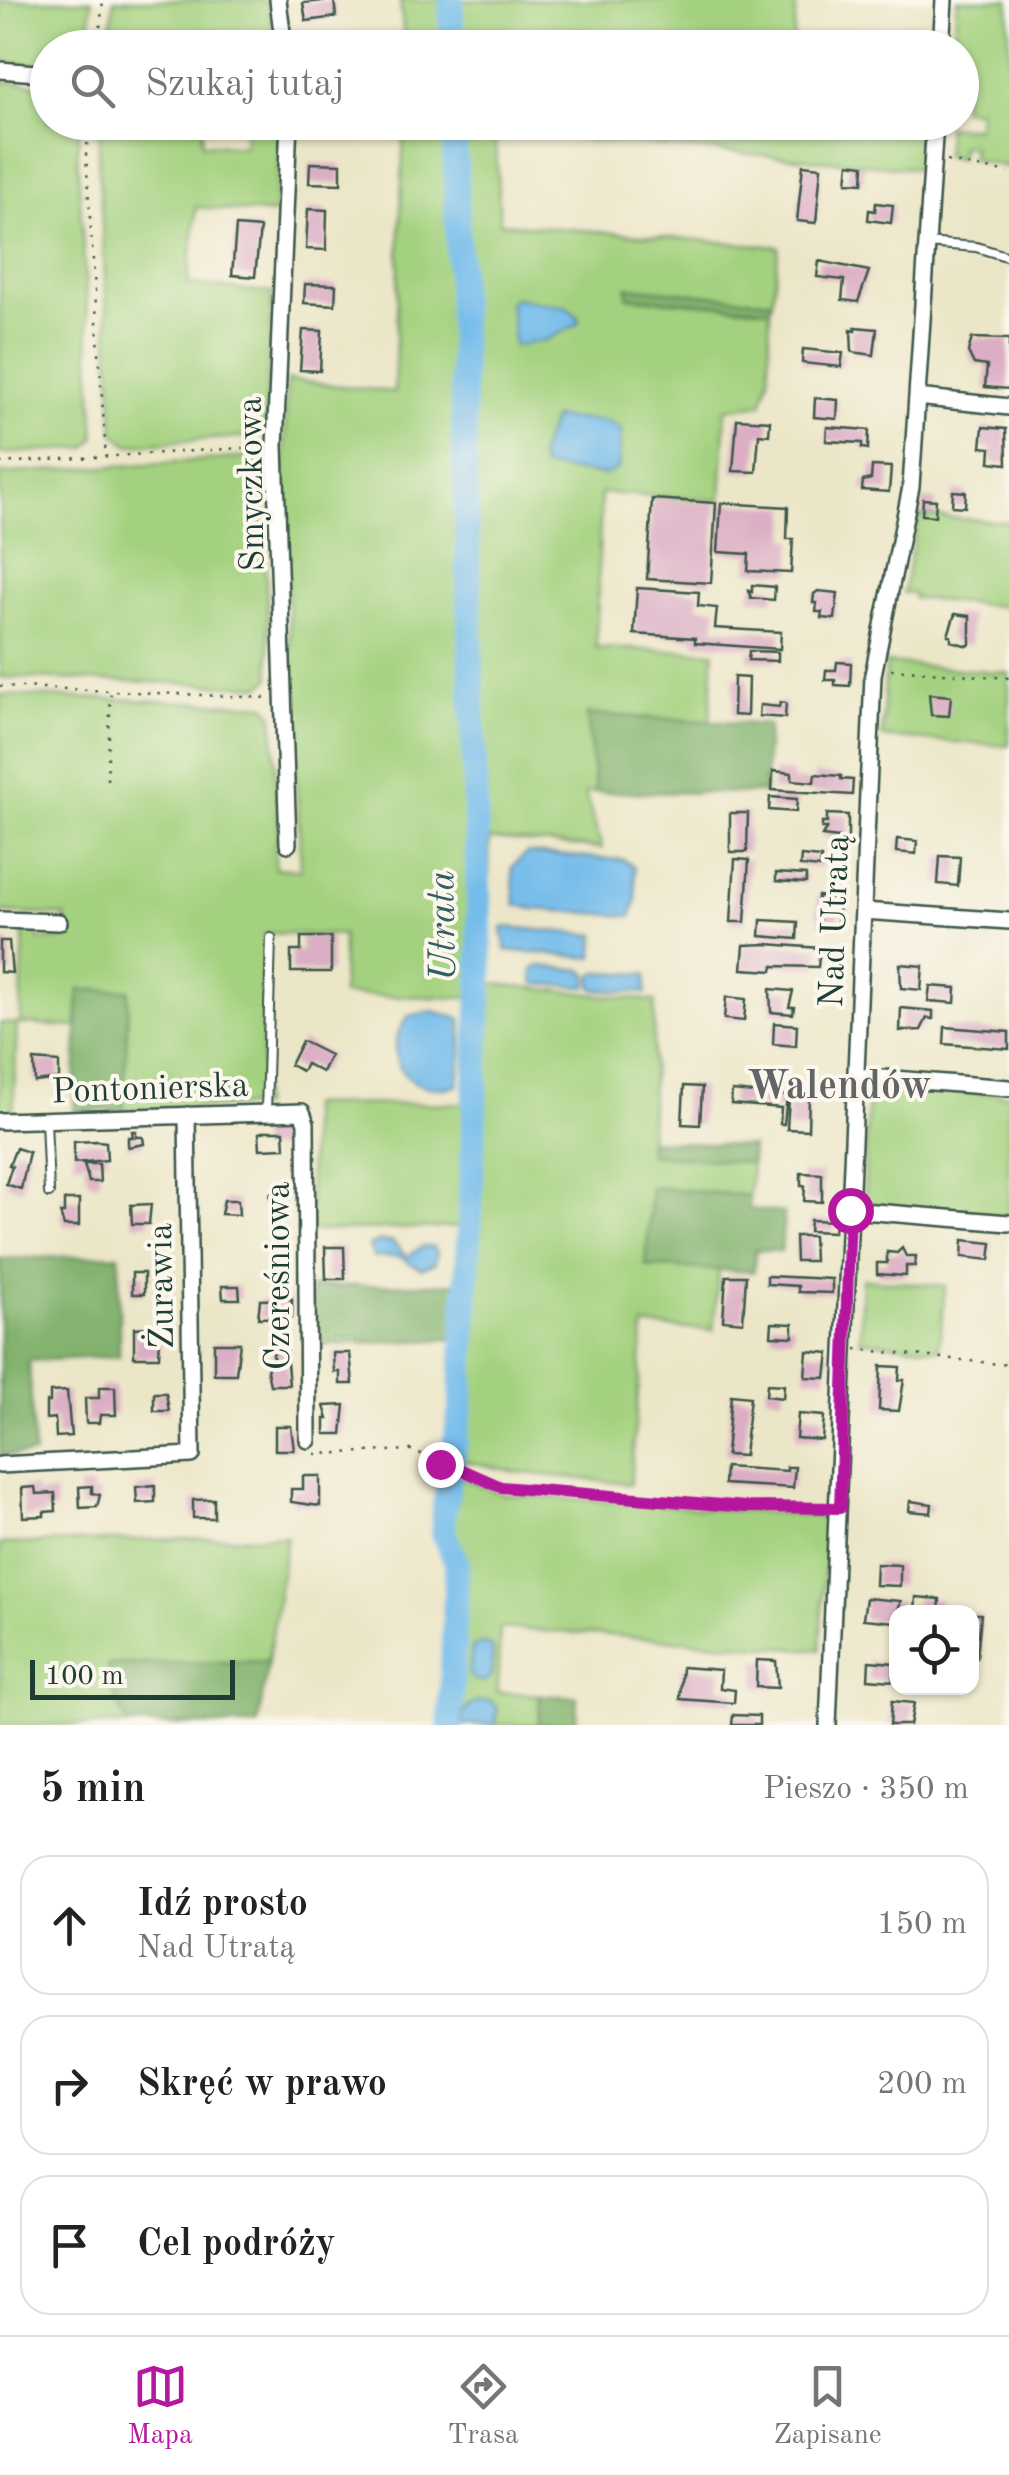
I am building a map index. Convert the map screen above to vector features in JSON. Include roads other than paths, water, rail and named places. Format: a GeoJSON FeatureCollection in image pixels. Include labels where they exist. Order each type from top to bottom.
{"type":"FeatureCollection","features":[{"type":"Feature","properties":{"kind":"street"},"geometry":{"type":"LineString","coordinates":[[278,0],[282,30]]}},
{"type":"Feature","properties":{"kind":"street"},"geometry":{"type":"LineString","coordinates":[[942,30],[944,0]]}},
{"type":"Feature","properties":{"kind":"street"},"geometry":{"type":"LineString","coordinates":[[0,70],[30,72]]}},
{"type":"Feature","properties":{"kind":"street","name":"Smyczkowa"},"geometry":{"type":"LineString","coordinates":[[288,140],[275,446],[288,844]]}},
{"type":"Feature","properties":{"kind":"street","name":"Nad Utratą"},"geometry":{"type":"LineString","coordinates":[[828,1725],[874,668],[911,487],[934,140]]}},
{"type":"Feature","properties":{"kind":"street"},"geometry":{"type":"LineString","coordinates":[[916,396],[1009,407]]}},
{"type":"Feature","properties":{"kind":"street"},"geometry":{"type":"LineString","coordinates":[[863,910],[1009,922]]}},
{"type":"Feature","properties":{"kind":"street"},"geometry":{"type":"LineString","coordinates":[[0,920],[59,922]]}},
{"type":"Feature","properties":{"kind":"street"},"geometry":{"type":"LineString","coordinates":[[856,1076],[1009,1088]]}},
{"type":"Feature","properties":{"kind":"street","name":"Pontonierska"},"geometry":{"type":"LineString","coordinates":[[0,1121],[302,1112]]}},
{"type":"Feature","properties":{"kind":"street","name":"Czereśniowa"},"geometry":{"type":"LineString","coordinates":[[302,1112],[306,1123],[308,1440]]}},
{"type":"Feature","properties":{"kind":"street","name":"Żurawia"},"geometry":{"type":"LineString","coordinates":[[0,1465],[192,1455],[187,1116]]}},
{"type":"Feature","properties":{"kind":"street"},"geometry":{"type":"LineString","coordinates":[[850,1210],[1009,1223]]}},
{"type":"Feature","properties":{"kind":"lane"},"geometry":{"type":"LineString","coordinates":[[926,243],[976,247],[1009,256]]}},
{"type":"Feature","properties":{"kind":"lane"},"geometry":{"type":"LineString","coordinates":[[266,1113],[271,938]]}},
{"type":"Feature","properties":{"kind":"lane"},"geometry":{"type":"LineString","coordinates":[[46,1120],[49,1194]]}},
{"type":"Feature","properties":{"kind":"water"},"geometry":{"type":"Polygon","coordinates":[[[515,298],[567,307],[579,318],[578,324],[546,340],[514,346],[510,301],[515,298]]]}},
{"type":"Feature","properties":{"kind":"water"},"geometry":{"type":"Polygon","coordinates":[[[553,418],[605,421],[621,429],[618,469],[605,475],[542,467],[539,455],[553,418]]]}},
{"type":"Feature","properties":{"kind":"water"},"geometry":{"type":"Polygon","coordinates":[[[527,853],[624,860],[634,867],[636,901],[631,916],[533,909],[515,904],[512,867],[527,853]]]}},
{"type":"Feature","properties":{"kind":"water"},"geometry":{"type":"Polygon","coordinates":[[[505,927],[596,935],[593,958],[506,950],[502,930],[505,927]]]}},
{"type":"Feature","properties":{"kind":"water"},"geometry":{"type":"Polygon","coordinates":[[[539,966],[583,970],[588,974],[587,987],[537,984],[533,981],[534,969],[539,966]]]}},
{"type":"Feature","properties":{"kind":"water"},"geometry":{"type":"Polygon","coordinates":[[[598,972],[646,974],[646,993],[597,990],[592,987],[592,976],[598,972]]]}},
{"type":"Feature","properties":{"kind":"water"},"geometry":{"type":"Polygon","coordinates":[[[433,1011],[461,1019],[457,1085],[445,1088],[411,1080],[403,1072],[396,1051],[397,1037],[408,1016],[433,1011]]]}},
{"type":"Feature","properties":{"kind":"water"},"geometry":{"type":"Polygon","coordinates":[[[380,1241],[393,1242],[407,1257],[421,1247],[433,1247],[437,1252],[435,1263],[421,1269],[398,1256],[374,1258],[369,1246],[380,1241]]]}},
{"type":"Feature","properties":{"kind":"water"},"geometry":{"type":"Polygon","coordinates":[[[480,1644],[493,1649],[491,1676],[484,1682],[472,1679],[469,1673],[472,1648],[480,1644]]]}},
{"type":"Feature","properties":{"kind":"water"},"geometry":{"type":"Polygon","coordinates":[[[490,1701],[497,1707],[496,1725],[462,1725],[470,1706],[490,1701]]]}},
{"type":"Feature","properties":{"kind":"waterway","name":"Utrata"},"geometry":{"type":"LineString","coordinates":[[451,0],[452,30]]}},
{"type":"Feature","properties":{"kind":"waterway","name":"Utrata"},"geometry":{"type":"LineString","coordinates":[[450,1725],[457,1563],[444,1535],[443,1515],[461,1407],[481,975],[455,140]]}},
{"type":"Feature","properties":{"kind":"district","name":"Walendów"},"geometry":{"type":"Point","coordinates":[839,1084]}}]}
